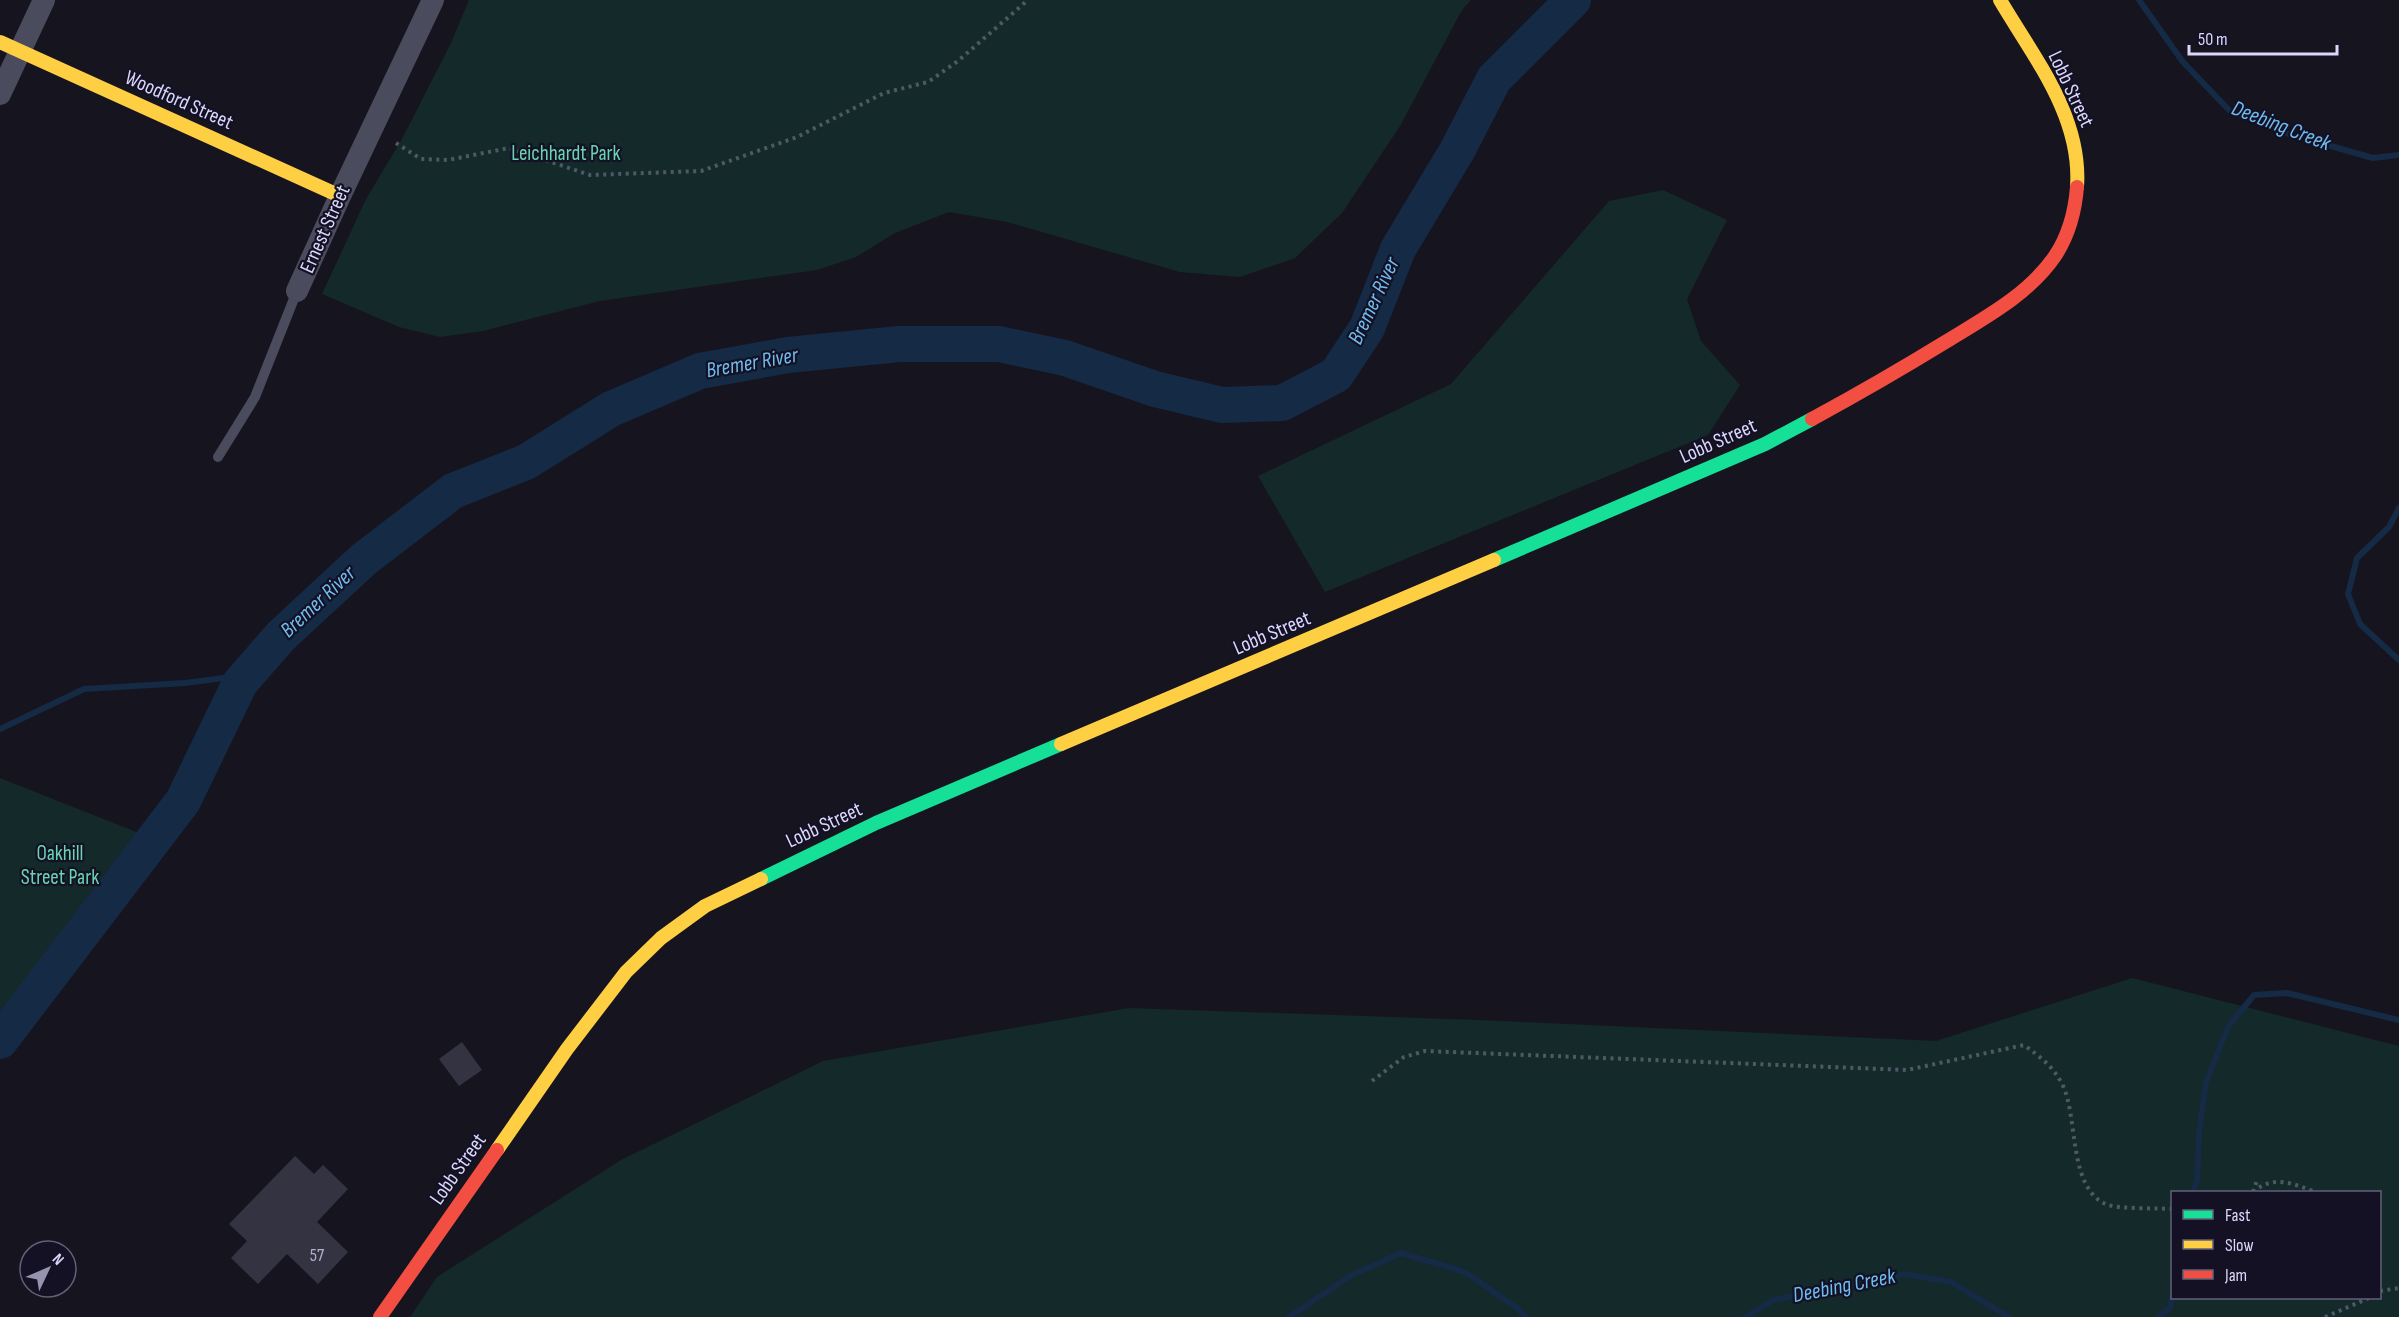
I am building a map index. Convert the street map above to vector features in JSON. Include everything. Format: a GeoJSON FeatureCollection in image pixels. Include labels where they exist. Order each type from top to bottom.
{"type":"FeatureCollection","features":[{"type":"Feature","properties":{"kind":"main road","name":"Lobb Street"},"geometry":{"type":"LineString","coordinates":[[380,1317],[567,1049],[626,972],[661,938],[705,906],[876,823],[1765,444],[1879,384],[1988,316],[2028,288],[2055,256],[2072,220],[2078,178],[2077,157],[2072,133],[2056,98],[2000,0]]}},
{"type":"Feature","properties":{"kind":"main road","name":"Woodford Street"},"geometry":{"type":"LineString","coordinates":[[10,46],[340,196]]}},
{"type":"Feature","properties":{"kind":"street"},"geometry":{"type":"LineString","coordinates":[[0,94],[10,46],[44,0]]}},
{"type":"Feature","properties":{"kind":"street","name":"Ernest Street"},"geometry":{"type":"LineString","coordinates":[[297,291],[433,0]]}},
{"type":"Feature","properties":{"kind":"lane","name":"Ernest Street"},"geometry":{"type":"LineString","coordinates":[[218,458],[255,397],[297,291]]}},
{"type":"Feature","properties":{"kind":"path"},"geometry":{"type":"LineString","coordinates":[[396,144],[421,159],[448,160],[509,148],[590,176],[701,171],[797,137],[884,93],[928,82],[958,61],[1028,0]]}},
{"type":"Feature","properties":{"kind":"path"},"geometry":{"type":"LineString","coordinates":[[1372,1081],[1404,1057],[1425,1051],[1907,1070],[2024,1045],[2050,1064],[2064,1086],[2082,1175],[2094,1197],[2109,1205],[2171,1209]]}},
{"type":"Feature","properties":{"kind":"path"},"geometry":{"type":"LineString","coordinates":[[2253,1191],[2257,1180]]}},
{"type":"Feature","properties":{"kind":"path"},"geometry":{"type":"LineString","coordinates":[[2254,1191],[2261,1185],[2277,1181],[2295,1184],[2312,1191]]}},
{"type":"Feature","properties":{"kind":"path"},"geometry":{"type":"LineString","coordinates":[[2381,1292],[2399,1288]]}},
{"type":"Feature","properties":{"kind":"path"},"geometry":{"type":"LineString","coordinates":[[2325,1317],[2367,1299]]}},
{"type":"Feature","properties":{"kind":"green space","name":"Leichhardt Park"},"geometry":{"type":"Polygon","coordinates":[[[469,0],[1471,0],[1462,10],[1400,126],[1342,213],[1295,258],[1240,277],[1180,272],[1007,222],[949,212],[895,233],[856,257],[817,270],[600,301],[483,331],[440,337],[399,327],[322,294],[366,199],[402,139],[451,43],[469,0]]]}},
{"type":"Feature","properties":{"kind":"green space"},"geometry":{"type":"Polygon","coordinates":[[[1663,190],[1727,220],[1687,299],[1701,341],[1740,385],[1708,435],[1325,592],[1258,476],[1451,384],[1609,201],[1663,190]]]}},
{"type":"Feature","properties":{"kind":"green space","name":"Oakhill Street Park"},"geometry":{"type":"Polygon","coordinates":[[[0,778],[154,839],[0,1041],[0,778]]]}},
{"type":"Feature","properties":{"kind":"green space"},"geometry":{"type":"Polygon","coordinates":[[[2132,978],[2399,1046],[2399,1317],[410,1317],[437,1277],[621,1160],[823,1061],[1129,1008],[1479,1020],[1936,1041],[2132,978]]]}},
{"type":"Feature","properties":{"kind":"building"},"geometry":{"type":"Polygon","coordinates":[[[462,1042],[482,1070],[459,1086],[439,1059],[462,1042]]]}},
{"type":"Feature","properties":{"kind":"building"},"geometry":{"type":"Polygon","coordinates":[[[295,1156],[314,1174],[323,1165],[348,1189],[317,1222],[348,1252],[318,1284],[287,1254],[258,1284],[231,1258],[247,1241],[229,1224],[295,1156]]]}},
{"type":"Feature","properties":{"kind":"waterway","name":"Bremer River"},"geometry":{"type":"LineString","coordinates":[[0,1041],[183,801],[240,683],[281,636],[363,560],[453,491],[526,462],[611,409],[700,371],[788,355],[899,344],[999,344],[1065,358],[1155,389],[1222,405],[1282,403],[1336,375],[1367,328],[1398,249],[1458,149],[1494,79],[1573,0]]}},
{"type":"Feature","properties":{"kind":"waterway","name":"Deebing Creek"},"geometry":{"type":"LineString","coordinates":[[2139,0],[2183,62],[2230,111],[2292,135],[2373,158],[2399,155]]}},
{"type":"Feature","properties":{"kind":"waterway","name":"Deebing Creek"},"geometry":{"type":"LineString","coordinates":[[2399,508],[2389,527],[2357,558],[2348,594],[2360,624],[2399,660]]}},
{"type":"Feature","properties":{"kind":"waterway"},"geometry":{"type":"LineString","coordinates":[[0,729],[84,689],[185,683],[247,675]]}},
{"type":"Feature","properties":{"kind":"waterway","name":"Deebing Creek"},"geometry":{"type":"LineString","coordinates":[[2193,1191],[2197,1181],[2199,1133],[2206,1082],[2228,1027],[2254,995],[2287,993],[2399,1020]]}},
{"type":"Feature","properties":{"kind":"waterway","name":"Deebing Creek"},"geometry":{"type":"LineString","coordinates":[[1289,1317],[1350,1276],[1401,1253],[1465,1272],[1517,1308],[1526,1317]]}},
{"type":"Feature","properties":{"kind":"waterway","name":"Deebing Creek"},"geometry":{"type":"LineString","coordinates":[[1746,1317],[1773,1300],[1905,1274],[1951,1282],[2009,1317]]}},
{"type":"Feature","properties":{"kind":"waterway","name":"Deebing Creek"},"geometry":{"type":"LineString","coordinates":[[2158,1317],[2170,1308],[2172,1299]]}},
{"type":"Feature","properties":{"kind":"traffic: fast"},"geometry":{"type":"LineString","coordinates":[[1494,560],[1765,444],[1812,419]]}},
{"type":"Feature","properties":{"kind":"traffic: fast"},"geometry":{"type":"LineString","coordinates":[[761,879],[876,823],[1061,744]]}},
{"type":"Feature","properties":{"kind":"traffic: slow"},"geometry":{"type":"LineString","coordinates":[[2000,0],[2041,66],[2064,112],[2077,161],[2077,187]]}},
{"type":"Feature","properties":{"kind":"traffic: slow"},"geometry":{"type":"LineString","coordinates":[[0,42],[340,196]]}},
{"type":"Feature","properties":{"kind":"traffic: slow"},"geometry":{"type":"LineString","coordinates":[[1061,744],[1494,560]]}},
{"type":"Feature","properties":{"kind":"traffic: slow"},"geometry":{"type":"LineString","coordinates":[[497,1150],[567,1049],[626,972],[661,938],[705,906],[761,879]]}},
{"type":"Feature","properties":{"kind":"traffic: jam"},"geometry":{"type":"LineString","coordinates":[[1812,419],[1977,323],[2006,304],[2033,282],[2055,256],[2068,232],[2077,187]]}},
{"type":"Feature","properties":{"kind":"traffic: jam"},"geometry":{"type":"LineString","coordinates":[[380,1317],[497,1150]]}}]}
